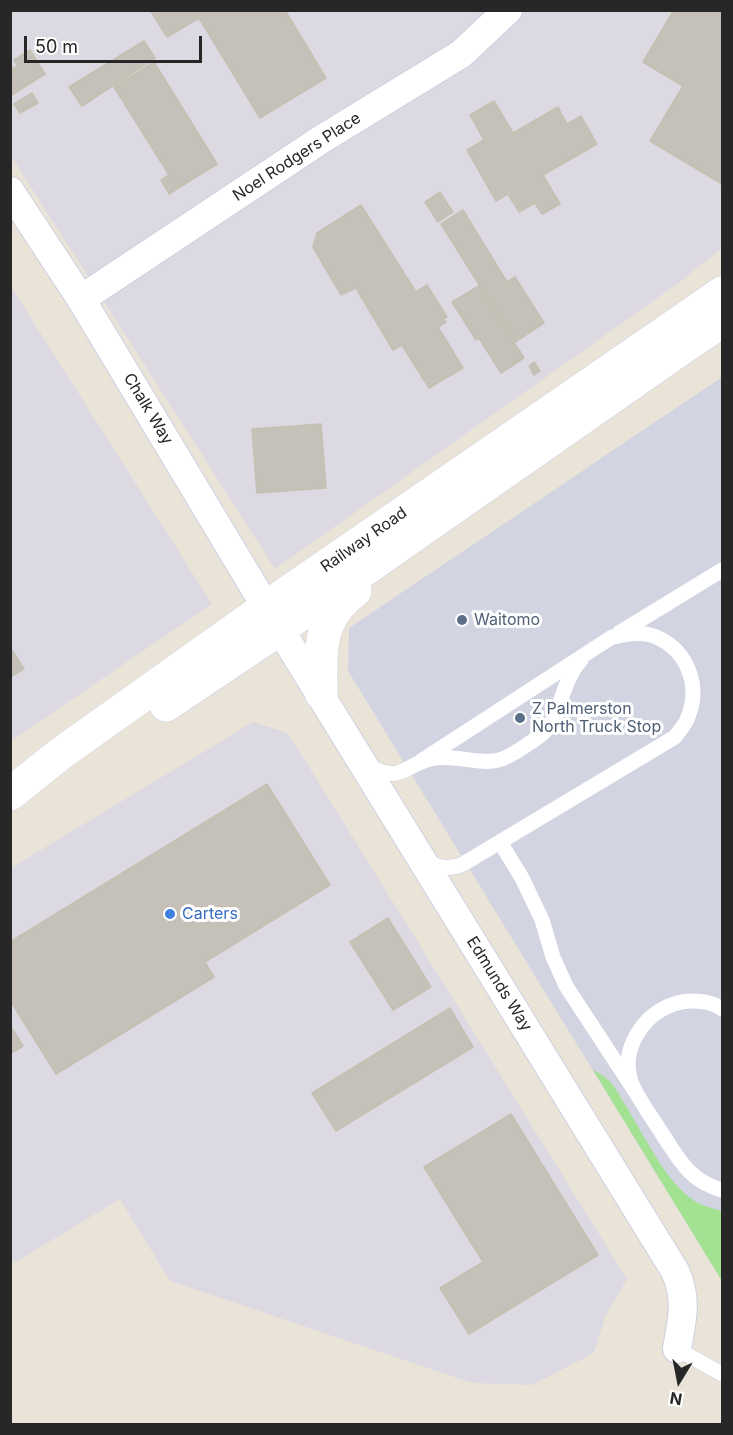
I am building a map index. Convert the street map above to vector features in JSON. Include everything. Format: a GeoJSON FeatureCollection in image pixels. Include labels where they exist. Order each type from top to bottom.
{"type":"FeatureCollection","features":[{"type":"Feature","properties":{"kind":"main road","name":"Railway Road"},"geometry":{"type":"LineString","coordinates":[[10,807],[723,292]]}},
{"type":"Feature","properties":{"kind":"main road","name":"Railway Road"},"geometry":{"type":"LineString","coordinates":[[10,794],[60,754],[541,447],[723,321]]}},
{"type":"Feature","properties":{"kind":"main road"},"geometry":{"type":"LineString","coordinates":[[321,693],[321,649],[329,619],[344,599],[469,513],[541,447]]}},
{"type":"Feature","properties":{"kind":"street","name":"Noel Rodgers Place"},"geometry":{"type":"LineString","coordinates":[[81,299],[322,139],[461,54],[508,10]]}},
{"type":"Feature","properties":{"kind":"street","name":"Chalk Way"},"geometry":{"type":"LineString","coordinates":[[10,191],[81,299],[274,617]]}},
{"type":"Feature","properties":{"kind":"street","name":"Edmunds Way"},"geometry":{"type":"LineString","coordinates":[[274,617],[675,1271],[683,1291],[684,1303],[677,1349]]}},
{"type":"Feature","properties":{"kind":"lane"},"geometry":{"type":"LineString","coordinates":[[422,761],[445,758],[498,760],[540,737],[549,728],[577,664],[592,650],[723,570]]}},
{"type":"Feature","properties":{"kind":"lane"},"geometry":{"type":"LineString","coordinates":[[364,763],[373,769],[390,774],[406,771],[612,637],[633,633],[653,636],[671,646],[685,661],[693,680],[694,700],[687,720],[675,736],[457,867],[439,867],[421,856]]}},
{"type":"Feature","properties":{"kind":"lane"},"geometry":{"type":"LineString","coordinates":[[500,842],[522,878],[542,920],[553,957],[566,986],[685,1168],[701,1182],[723,1190]]}},
{"type":"Feature","properties":{"kind":"lane"},"geometry":{"type":"LineString","coordinates":[[642,1102],[632,1083],[628,1062],[633,1041],[644,1022],[661,1008],[679,1002],[699,1001],[723,1010]]}},
{"type":"Feature","properties":{"kind":"lane"},"geometry":{"type":"LineString","coordinates":[[677,1349],[723,1374]]}},
{"type":"Feature","properties":{"kind":"shaded area"},"geometry":{"type":"Polygon","coordinates":[[[11,11],[722,11],[722,248],[676,285],[275,569],[11,156],[11,11]]]}},
{"type":"Feature","properties":{"kind":"shaded area"},"geometry":{"type":"Polygon","coordinates":[[[10,285],[212,604],[11,741],[10,741],[10,285]]]}},
{"type":"Feature","properties":{"kind":"shaded area"},"geometry":{"type":"Polygon","coordinates":[[[722,377],[722,1281],[348,671],[349,628],[722,377]]]}},
{"type":"Feature","properties":{"kind":"shaded area"},"geometry":{"type":"Polygon","coordinates":[[[253,722],[288,733],[627,1279],[605,1317],[594,1353],[532,1385],[472,1383],[170,1281],[120,1199],[14,1263],[11,1257],[11,868],[253,722]]]}},
{"type":"Feature","properties":{"kind":"green space"},"geometry":{"type":"Polygon","coordinates":[[[593,1070],[613,1085],[654,1154],[680,1188],[697,1202],[722,1211],[722,1281],[593,1070]]]}},
{"type":"Feature","properties":{"kind":"building"},"geometry":{"type":"Polygon","coordinates":[[[150,10],[285,10],[326,78],[260,118],[199,18],[167,37],[150,10]]]}},
{"type":"Feature","properties":{"kind":"building"},"geometry":{"type":"Polygon","coordinates":[[[674,10],[722,10],[722,184],[650,141],[683,86],[643,62],[674,10]]]}},
{"type":"Feature","properties":{"kind":"building"},"geometry":{"type":"Polygon","coordinates":[[[144,41],[155,58],[82,106],[69,87],[144,41]]]}},
{"type":"Feature","properties":{"kind":"building"},"geometry":{"type":"Polygon","coordinates":[[[30,50],[45,74],[10,96],[10,70],[18,66],[14,60],[30,50]]]}},
{"type":"Feature","properties":{"kind":"building"},"geometry":{"type":"Polygon","coordinates":[[[154,62],[217,164],[169,194],[161,180],[169,175],[114,87],[154,62]]]}},
{"type":"Feature","properties":{"kind":"building"},"geometry":{"type":"Polygon","coordinates":[[[32,93],[38,103],[20,113],[14,104],[32,93]]]}},
{"type":"Feature","properties":{"kind":"building"},"geometry":{"type":"Polygon","coordinates":[[[494,101],[513,133],[558,107],[567,124],[581,116],[597,144],[543,175],[560,204],[542,214],[535,203],[519,212],[508,194],[496,201],[467,150],[484,140],[470,115],[494,101]]]}},
{"type":"Feature","properties":{"kind":"building"},"geometry":{"type":"Polygon","coordinates":[[[440,192],[453,212],[438,222],[425,202],[440,192]]]}},
{"type":"Feature","properties":{"kind":"building"},"geometry":{"type":"Polygon","coordinates":[[[361,205],[416,292],[427,285],[447,317],[443,319],[446,322],[438,327],[463,368],[429,388],[402,345],[393,350],[356,288],[341,295],[313,247],[317,233],[361,205]]]}},
{"type":"Feature","properties":{"kind":"building"},"geometry":{"type":"Polygon","coordinates":[[[463,210],[507,282],[515,277],[544,323],[515,342],[441,224],[463,210]]]}},
{"type":"Feature","properties":{"kind":"building"},"geometry":{"type":"Polygon","coordinates":[[[479,286],[524,358],[501,373],[479,338],[476,340],[452,302],[479,286]]]}},
{"type":"Feature","properties":{"kind":"building"},"geometry":{"type":"Polygon","coordinates":[[[534,362],[540,371],[534,375],[529,366],[534,362]]]}},
{"type":"Feature","properties":{"kind":"building"},"geometry":{"type":"Polygon","coordinates":[[[321,424],[326,488],[257,493],[252,429],[321,424]]]}},
{"type":"Feature","properties":{"kind":"building"},"geometry":{"type":"Polygon","coordinates":[[[10,647],[24,669],[10,677],[10,647]]]}},
{"type":"Feature","properties":{"kind":"building","name":"Carters"},"geometry":{"type":"Polygon","coordinates":[[[267,784],[330,885],[205,962],[214,977],[56,1074],[10,1000],[10,942],[267,784]]]}},
{"type":"Feature","properties":{"kind":"building"},"geometry":{"type":"Polygon","coordinates":[[[388,918],[431,987],[393,1010],[350,942],[388,918]]]}},
{"type":"Feature","properties":{"kind":"building"},"geometry":{"type":"Polygon","coordinates":[[[450,1008],[473,1047],[336,1131],[312,1093],[450,1008]]]}},
{"type":"Feature","properties":{"kind":"building"},"geometry":{"type":"Polygon","coordinates":[[[10,1025],[23,1046],[10,1054],[10,1025]]]}},
{"type":"Feature","properties":{"kind":"building"},"geometry":{"type":"Polygon","coordinates":[[[511,1114],[598,1255],[469,1334],[440,1288],[483,1262],[424,1167],[511,1114]]]}},
{"type":"Feature","properties":{"kind":"place","name":"Waitomo"},"geometry":{"type":"Point","coordinates":[462,620]}},
{"type":"Feature","properties":{"kind":"place","name":"Z Palmerston North Truck Stop"},"geometry":{"type":"Point","coordinates":[520,718]}},
{"type":"Feature","properties":{"kind":"place","name":"Carters"},"geometry":{"type":"Point","coordinates":[170,914]}}]}
